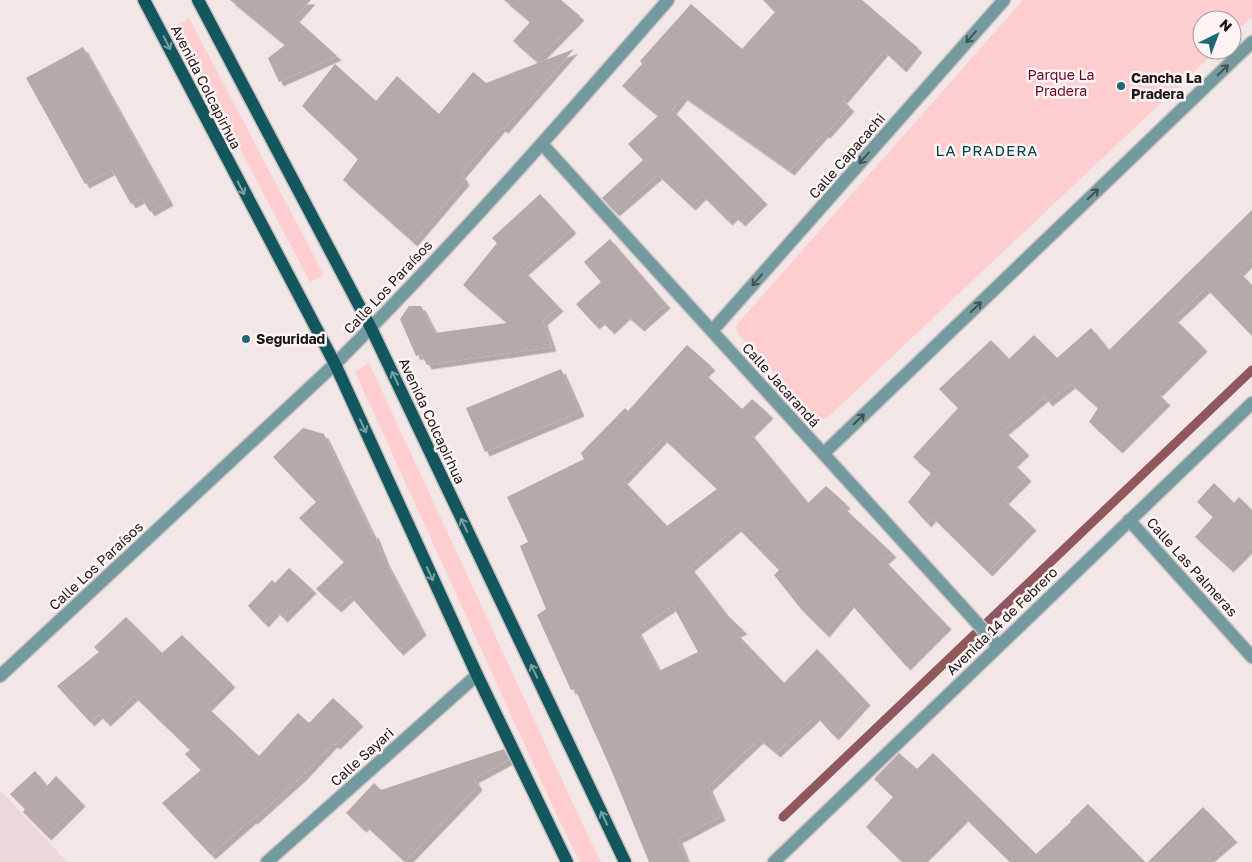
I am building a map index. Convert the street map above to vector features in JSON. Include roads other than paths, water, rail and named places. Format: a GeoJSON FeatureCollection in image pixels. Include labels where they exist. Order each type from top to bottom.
{"type":"FeatureCollection","features":[{"type":"Feature","properties":{"kind":"main road","name":"Avenida Colcapirhua"},"geometry":{"type":"LineString","coordinates":[[144,0],[334,364],[477,675],[568,862]]}},
{"type":"Feature","properties":{"kind":"main road","name":"Avenida Colcapirhua"},"geometry":{"type":"LineString","coordinates":[[198,0],[371,328],[625,862]]}},
{"type":"Feature","properties":{"kind":"street","name":"Calle Los Paraísos"},"geometry":{"type":"LineString","coordinates":[[0,676],[371,328],[542,144],[668,0]]}},
{"type":"Feature","properties":{"kind":"street","name":"Calle Capacachi"},"geometry":{"type":"LineString","coordinates":[[712,331],[1004,0]]}},
{"type":"Feature","properties":{"kind":"street"},"geometry":{"type":"LineString","coordinates":[[824,453],[1252,42]]}},
{"type":"Feature","properties":{"kind":"street","name":"Calle Jacarandá"},"geometry":{"type":"LineString","coordinates":[[542,144],[998,646]]}},
{"type":"Feature","properties":{"kind":"street","name":"Avenida 14 de Febrero"},"geometry":{"type":"LineString","coordinates":[[774,862],[1252,403]]}},
{"type":"Feature","properties":{"kind":"street","name":"Calle Las Palmeras"},"geometry":{"type":"LineString","coordinates":[[1130,520],[1252,657]]}},
{"type":"Feature","properties":{"kind":"street","name":"Calle Sayari"},"geometry":{"type":"LineString","coordinates":[[267,862],[477,675]]}},
{"type":"Feature","properties":{"kind":"waterway"},"geometry":{"type":"LineString","coordinates":[[783,817],[1252,370]]}},
{"type":"Feature","properties":{"kind":"place","name":"Cancha La Pradera"},"geometry":{"type":"Point","coordinates":[1121,86]}},
{"type":"Feature","properties":{"kind":"place","name":"Seguridad"},"geometry":{"type":"Point","coordinates":[246,339]}},
{"type":"Feature","properties":{"kind":"district","name":"LA PRADERA"},"geometry":{"type":"Point","coordinates":[987,151]}},
{"type":"Feature","properties":{"kind":"park label","name":"Parque La Pradera"},"geometry":{"type":"Point","coordinates":[1061,84]}}]}
